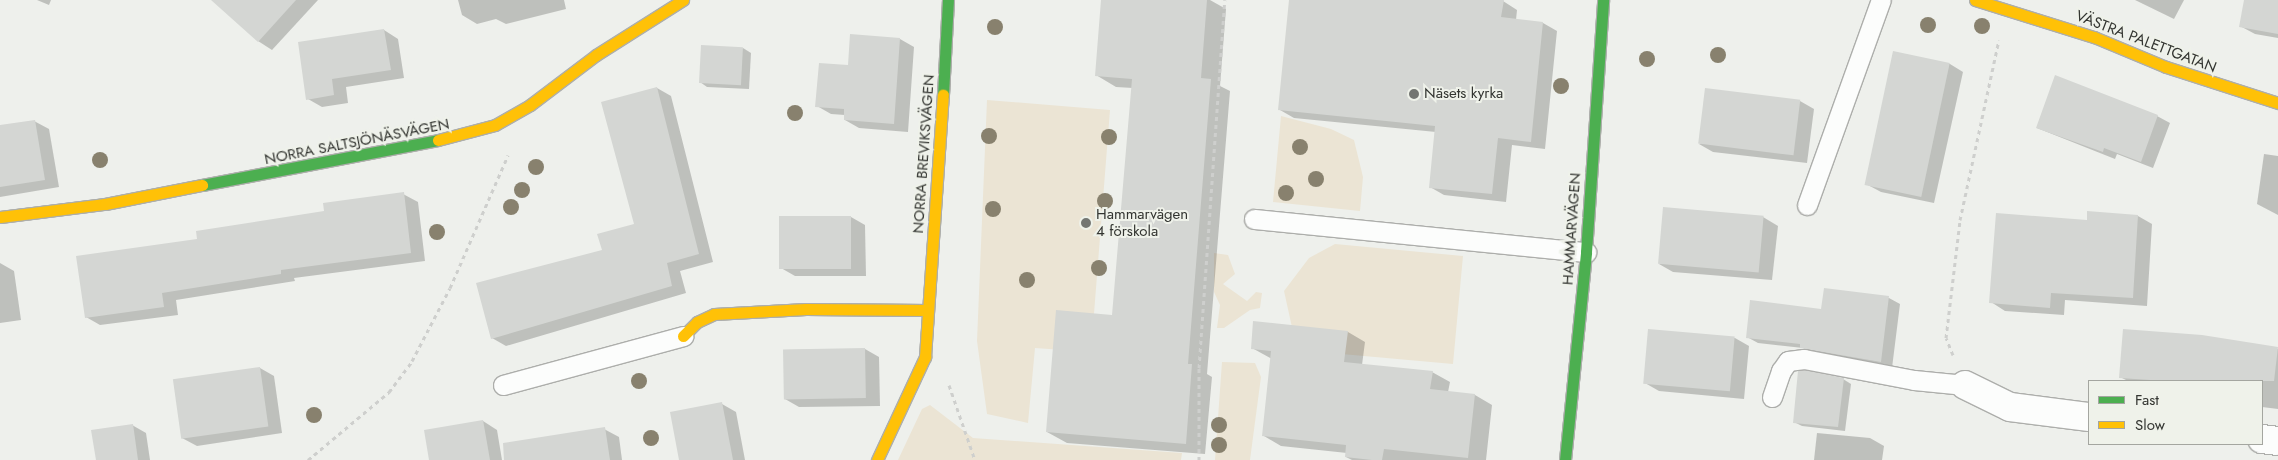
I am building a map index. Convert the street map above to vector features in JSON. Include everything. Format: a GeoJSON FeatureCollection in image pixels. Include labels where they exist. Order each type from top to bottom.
{"type":"FeatureCollection","features":[{"type":"Feature","properties":{"kind":"street","name":"NORRA SALTSJÖNÄSVÄGEN"},"geometry":{"type":"LineString","coordinates":[[0,217],[105,204],[466,136],[495,125],[530,105],[563,84],[604,49],[683,0]]}},
{"type":"Feature","properties":{"kind":"street","name":"NORRA BREVIKSVÄGEN"},"geometry":{"type":"LineString","coordinates":[[876,460],[925,357],[927,310],[938,202],[948,0]]}},
{"type":"Feature","properties":{"kind":"street","name":"HAMMARVÄGEN"},"geometry":{"type":"LineString","coordinates":[[1566,460],[1586,252],[1603,0]]}},
{"type":"Feature","properties":{"kind":"street","name":"VÄSTRA PALETTGATAN"},"geometry":{"type":"LineString","coordinates":[[1975,0],[2006,8],[2094,37],[2242,94],[2278,103]]}},
{"type":"Feature","properties":{"kind":"street"},"geometry":{"type":"LineString","coordinates":[[683,336],[696,322],[714,314],[806,309],[927,310]]}},
{"type":"Feature","properties":{"kind":"street"},"geometry":{"type":"LineString","coordinates":[[1965,385],[2010,407],[2088,417]]}},
{"type":"Feature","properties":{"kind":"street"},"geometry":{"type":"LineString","coordinates":[[2263,439],[2278,441]]}},
{"type":"Feature","properties":{"kind":"lane"},"geometry":{"type":"LineString","coordinates":[[1807,205],[1881,0]]}},
{"type":"Feature","properties":{"kind":"lane"},"geometry":{"type":"LineString","coordinates":[[1254,219],[1586,252]]}},
{"type":"Feature","properties":{"kind":"lane"},"geometry":{"type":"LineString","coordinates":[[502,385],[683,336]]}},
{"type":"Feature","properties":{"kind":"lane"},"geometry":{"type":"LineString","coordinates":[[1772,397],[1781,371],[1788,361],[1804,359],[1914,380],[1965,385]]}},
{"type":"Feature","properties":{"kind":"path"},"geometry":{"type":"LineString","coordinates":[[1198,460],[1200,340],[1225,0]]}},
{"type":"Feature","properties":{"kind":"path"},"geometry":{"type":"LineString","coordinates":[[1965,385],[1946,338],[1960,220],[2006,8]]}},
{"type":"Feature","properties":{"kind":"path"},"geometry":{"type":"LineString","coordinates":[[308,460],[389,392],[412,360],[450,288],[510,151]]}},
{"type":"Feature","properties":{"kind":"path"},"geometry":{"type":"LineString","coordinates":[[925,357],[942,371],[957,403],[975,460]]}},
{"type":"Feature","properties":{"kind":"shaded area"},"geometry":{"type":"Polygon","coordinates":[[[987,100],[1110,110],[1091,352],[1035,348],[1028,423],[987,414],[977,341],[987,100]]]}},
{"type":"Feature","properties":{"kind":"shaded area"},"geometry":{"type":"Polygon","coordinates":[[[1281,116],[1331,129],[1354,140],[1363,177],[1360,211],[1273,202],[1281,116]]]}},
{"type":"Feature","properties":{"kind":"shaded area"},"geometry":{"type":"Polygon","coordinates":[[[1335,244],[1463,256],[1453,364],[1297,350],[1284,291],[1309,258],[1335,244]]]}},
{"type":"Feature","properties":{"kind":"shaded area"},"geometry":{"type":"Polygon","coordinates":[[[1214,253],[1228,255],[1235,274],[1223,284],[1247,301],[1256,292],[1262,293],[1260,308],[1250,310],[1224,328],[1217,328],[1220,305],[1214,292],[1214,253]]]}},
{"type":"Feature","properties":{"kind":"shaded area"},"geometry":{"type":"Polygon","coordinates":[[[1222,362],[1255,363],[1261,377],[1250,460],[1215,460],[1222,362]]]}},
{"type":"Feature","properties":{"kind":"shaded area"},"geometry":{"type":"Polygon","coordinates":[[[930,405],[973,438],[1182,453],[1181,460],[898,460],[922,409],[930,405]]]}},
{"type":"Feature","properties":{"kind":"building"},"geometry":{"type":"Polygon","coordinates":[[[211,0],[296,0],[258,42],[211,0]]]}},
{"type":"Feature","properties":{"kind":"building"},"geometry":{"type":"Polygon","coordinates":[[[1101,0],[1207,0],[1201,78],[1211,79],[1188,364],[1192,364],[1186,444],[1046,432],[1056,310],[1112,315],[1132,79],[1095,76],[1101,0]]]}},
{"type":"Feature","properties":{"kind":"building","name":"Näsets kyrka"},"geometry":{"type":"Polygon","coordinates":[[[1289,0],[1504,0],[1501,17],[1543,22],[1531,142],[1498,138],[1492,194],[1429,188],[1435,126],[1278,110],[1289,0]]]}},
{"type":"Feature","properties":{"kind":"building"},"geometry":{"type":"Polygon","coordinates":[[[2244,0],[2278,0],[2278,34],[2239,27],[2244,0]]]}},
{"type":"Feature","properties":{"kind":"building"},"geometry":{"type":"Polygon","coordinates":[[[384,29],[391,70],[332,79],[334,95],[306,100],[298,42],[384,29]]]}},
{"type":"Feature","properties":{"kind":"building"},"geometry":{"type":"Polygon","coordinates":[[[850,34],[900,38],[894,124],[844,120],[844,109],[815,107],[819,63],[848,65],[850,34]]]}},
{"type":"Feature","properties":{"kind":"building"},"geometry":{"type":"Polygon","coordinates":[[[701,45],[743,47],[741,85],[699,83],[701,45]]]}},
{"type":"Feature","properties":{"kind":"building"},"geometry":{"type":"Polygon","coordinates":[[[1893,51],[1950,63],[1921,197],[1865,185],[1893,51]]]}},
{"type":"Feature","properties":{"kind":"building"},"geometry":{"type":"Polygon","coordinates":[[[2055,75],[2158,115],[2141,162],[2104,148],[2103,152],[2036,128],[2055,75]]]}},
{"type":"Feature","properties":{"kind":"building"},"geometry":{"type":"Polygon","coordinates":[[[657,87],[699,254],[667,263],[672,286],[491,339],[476,283],[602,250],[597,234],[634,224],[601,102],[657,87]]]}},
{"type":"Feature","properties":{"kind":"building"},"geometry":{"type":"Polygon","coordinates":[[[1705,88],[1800,100],[1793,155],[1698,144],[1705,88]]]}},
{"type":"Feature","properties":{"kind":"building"},"geometry":{"type":"Polygon","coordinates":[[[35,120],[45,180],[0,187],[0,125],[35,120]]]}},
{"type":"Feature","properties":{"kind":"building"},"geometry":{"type":"Polygon","coordinates":[[[404,192],[411,253],[281,270],[281,274],[162,293],[164,307],[85,318],[76,256],[197,239],[196,231],[324,211],[323,203],[404,192]]]}},
{"type":"Feature","properties":{"kind":"building"},"geometry":{"type":"Polygon","coordinates":[[[1663,207],[1764,216],[1759,273],[1658,264],[1663,207]]]}},
{"type":"Feature","properties":{"kind":"building"},"geometry":{"type":"Polygon","coordinates":[[[2087,211],[2138,215],[2133,298],[2051,293],[2050,308],[1989,303],[1996,213],[2087,220],[2087,211]]]}},
{"type":"Feature","properties":{"kind":"building"},"geometry":{"type":"Polygon","coordinates":[[[779,216],[851,216],[851,269],[779,269],[779,216]]]}},
{"type":"Feature","properties":{"kind":"building"},"geometry":{"type":"Polygon","coordinates":[[[1824,288],[1889,296],[1881,362],[1800,348],[1800,344],[1746,338],[1750,300],[1821,309],[1824,288]]]}},
{"type":"Feature","properties":{"kind":"building"},"geometry":{"type":"Polygon","coordinates":[[[1253,321],[1348,331],[1344,362],[1433,371],[1430,389],[1475,394],[1468,458],[1384,449],[1382,460],[1372,460],[1345,457],[1346,445],[1262,436],[1271,351],[1251,349],[1253,321]]]}},
{"type":"Feature","properties":{"kind":"building"},"geometry":{"type":"Polygon","coordinates":[[[1648,329],[1735,337],[1730,391],[1643,384],[1648,329]]]}},
{"type":"Feature","properties":{"kind":"building"},"geometry":{"type":"Polygon","coordinates":[[[2123,329],[2202,335],[2278,347],[2274,381],[2119,378],[2123,329]]]}},
{"type":"Feature","properties":{"kind":"building"},"geometry":{"type":"Polygon","coordinates":[[[865,348],[866,398],[784,399],[783,349],[865,348]]]}},
{"type":"Feature","properties":{"kind":"building"},"geometry":{"type":"Polygon","coordinates":[[[260,367],[268,426],[181,439],[173,379],[260,367]]]}},
{"type":"Feature","properties":{"kind":"building"},"geometry":{"type":"Polygon","coordinates":[[[1804,370],[1844,378],[1838,427],[1793,423],[1798,371],[1804,370]]]}},
{"type":"Feature","properties":{"kind":"building"},"geometry":{"type":"Polygon","coordinates":[[[722,402],[733,460],[679,460],[670,412],[722,402]]]}},
{"type":"Feature","properties":{"kind":"building"},"geometry":{"type":"Polygon","coordinates":[[[483,420],[490,460],[429,460],[424,430],[483,420]]]}},
{"type":"Feature","properties":{"kind":"building"},"geometry":{"type":"Polygon","coordinates":[[[133,424],[138,460],[96,460],[91,430],[133,424]]]}},
{"type":"Feature","properties":{"kind":"building"},"geometry":{"type":"Polygon","coordinates":[[[605,427],[610,460],[504,460],[503,443],[605,427]]]}},
{"type":"Feature","properties":{"kind":"traffic: fast"},"geometry":{"type":"LineString","coordinates":[[943,95],[948,0]]}},
{"type":"Feature","properties":{"kind":"traffic: fast"},"geometry":{"type":"LineString","coordinates":[[1565,460],[1586,252],[1603,0]]}},
{"type":"Feature","properties":{"kind":"traffic: fast"},"geometry":{"type":"LineString","coordinates":[[202,185],[438,140]]}},
{"type":"Feature","properties":{"kind":"traffic: slow"},"geometry":{"type":"LineString","coordinates":[[438,140],[495,125],[530,105],[596,55],[683,0]]}},
{"type":"Feature","properties":{"kind":"traffic: slow"},"geometry":{"type":"LineString","coordinates":[[1975,0],[2094,37],[2166,67],[2278,103]]}},
{"type":"Feature","properties":{"kind":"traffic: slow"},"geometry":{"type":"LineString","coordinates":[[877,460],[925,357],[943,95]]}},
{"type":"Feature","properties":{"kind":"traffic: slow"},"geometry":{"type":"LineString","coordinates":[[0,217],[105,204],[202,185]]}},
{"type":"Feature","properties":{"kind":"traffic: slow"},"geometry":{"type":"LineString","coordinates":[[683,336],[697,322],[714,314],[806,309],[927,310]]}},
{"type":"Feature","properties":{"kind":"place","name":"Näsets kyrka"},"geometry":{"type":"Point","coordinates":[1414,94]}},
{"type":"Feature","properties":{"kind":"place","name":"Hammarvägen 4 förskola"},"geometry":{"type":"Point","coordinates":[1086,223]}}]}
